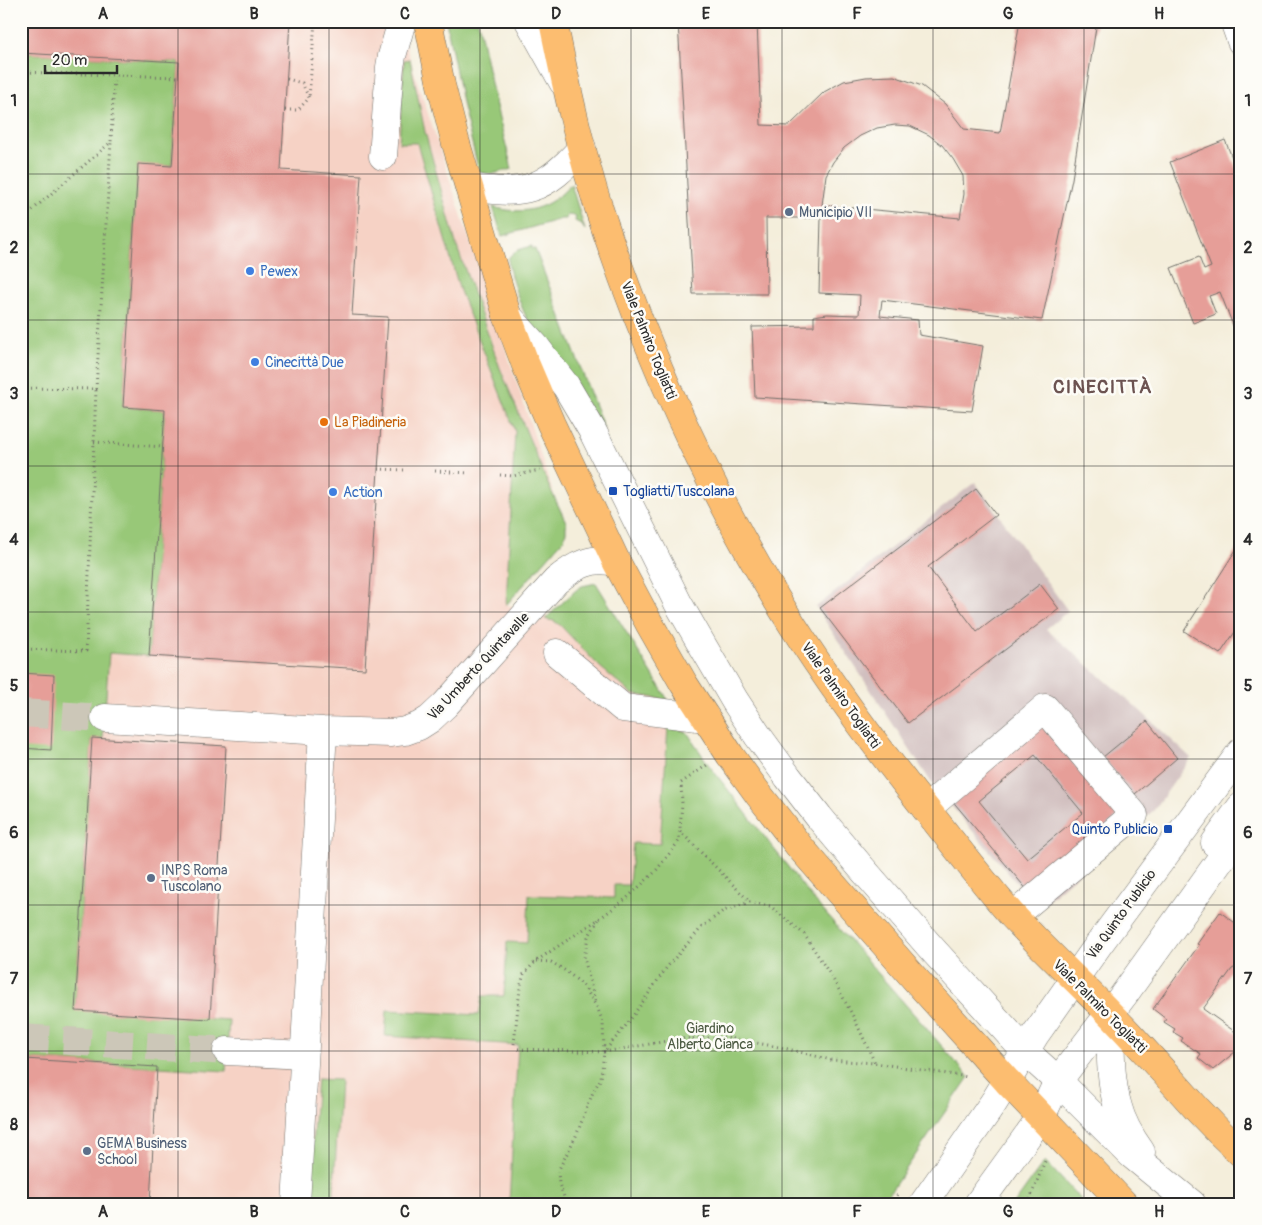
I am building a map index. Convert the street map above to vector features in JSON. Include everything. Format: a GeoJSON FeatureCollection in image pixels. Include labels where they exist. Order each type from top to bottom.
{"type":"FeatureCollection","features":[{"type":"Feature","properties":{"kind":"main road"},"geometry":{"type":"LineString","coordinates":[[428,21],[440,85],[507,315],[525,363],[547,416],[617,563],[684,684],[744,774],[799,846],[1007,1081],[1124,1204]]}},
{"type":"Feature","properties":{"kind":"main road","name":"Viale Palmiro Togliatti"},"geometry":{"type":"LineString","coordinates":[[553,21],[582,148],[600,212],[632,303],[683,424],[711,481],[763,577],[831,684],[979,876],[1013,916],[1150,1055],[1200,1112],[1241,1153]]}},
{"type":"Feature","properties":{"kind":"street"},"geometry":{"type":"LineString","coordinates":[[383,156],[390,67],[402,21]]}},
{"type":"Feature","properties":{"kind":"street","name":"Viale Palmiro Togliatti"},"geometry":{"type":"LineString","coordinates":[[530,21],[568,90]]}},
{"type":"Feature","properties":{"kind":"street"},"geometry":{"type":"LineString","coordinates":[[1234,21],[1241,40]]}},
{"type":"Feature","properties":{"kind":"street"},"geometry":{"type":"LineString","coordinates":[[469,187],[501,191],[532,188],[557,173],[582,148]]}},
{"type":"Feature","properties":{"kind":"street"},"geometry":{"type":"LineString","coordinates":[[507,315],[536,347],[566,386],[592,430],[678,603],[716,669],[758,736],[819,817],[939,956],[1025,1050],[1120,1145],[1192,1204]]}},
{"type":"Feature","properties":{"kind":"street","name":"Via Umberto Quintavalle"},"geometry":{"type":"LineString","coordinates":[[105,718],[322,732],[391,733],[405,731],[425,723],[445,705],[556,581],[574,568],[594,560],[617,563]]}},
{"type":"Feature","properties":{"kind":"street"},"geometry":{"type":"LineString","coordinates":[[557,653],[623,708],[706,718]]}},
{"type":"Feature","properties":{"kind":"street"},"geometry":{"type":"LineString","coordinates":[[926,809],[1045,708],[1134,816],[1013,916]]}},
{"type":"Feature","properties":{"kind":"street"},"geometry":{"type":"LineString","coordinates":[[296,1204],[322,732]]}},
{"type":"Feature","properties":{"kind":"street","name":"Via Quinto Publicio"},"geometry":{"type":"LineString","coordinates":[[923,1204],[994,1102],[1025,1050],[1099,944],[1241,752]]}},
{"type":"Feature","properties":{"kind":"street"},"geometry":{"type":"LineString","coordinates":[[1161,1179],[1125,1127],[1118,1108],[1111,1061],[1110,1014],[1115,987],[1125,969],[1241,807]]}},
{"type":"Feature","properties":{"kind":"street"},"geometry":{"type":"LineString","coordinates":[[978,1204],[1041,1117],[1058,1081],[1110,1014],[1241,831]]}},
{"type":"Feature","properties":{"kind":"street"},"geometry":{"type":"LineString","coordinates":[[227,1051],[304,1055]]}},
{"type":"Feature","properties":{"kind":"path"},"geometry":{"type":"LineString","coordinates":[[285,110],[298,110],[309,98],[315,21]]}},
{"type":"Feature","properties":{"kind":"path"},"geometry":{"type":"LineString","coordinates":[[21,72],[178,77]]}},
{"type":"Feature","properties":{"kind":"path"},"geometry":{"type":"LineString","coordinates":[[21,649],[86,651],[96,390],[114,76]]}},
{"type":"Feature","properties":{"kind":"path"},"geometry":{"type":"LineString","coordinates":[[287,79],[302,83],[309,98]]}},
{"type":"Feature","properties":{"kind":"path"},"geometry":{"type":"LineString","coordinates":[[21,220],[111,142]]}},
{"type":"Feature","properties":{"kind":"path"},"geometry":{"type":"LineString","coordinates":[[21,388],[96,390]]}},
{"type":"Feature","properties":{"kind":"path"},"geometry":{"type":"LineString","coordinates":[[94,442],[163,447]]}},
{"type":"Feature","properties":{"kind":"path"},"geometry":{"type":"LineString","coordinates":[[500,475],[513,476],[548,468]]}},
{"type":"Feature","properties":{"kind":"path"},"geometry":{"type":"LineString","coordinates":[[378,469],[406,470]]}},
{"type":"Feature","properties":{"kind":"path"},"geometry":{"type":"LineString","coordinates":[[435,471],[468,473]]}},
{"type":"Feature","properties":{"kind":"path"},"geometry":{"type":"LineString","coordinates":[[514,1044],[520,988],[524,974],[536,961],[627,898],[655,872],[679,841],[682,803],[681,783],[712,762]]}},
{"type":"Feature","properties":{"kind":"path"},"geometry":{"type":"LineString","coordinates":[[680,831],[750,902]]}},
{"type":"Feature","properties":{"kind":"path"},"geometry":{"type":"LineString","coordinates":[[604,1052],[628,1023],[667,967],[702,927],[723,912],[750,902],[770,906],[804,934],[854,1018],[875,1063]]}},
{"type":"Feature","properties":{"kind":"path"},"geometry":{"type":"LineString","coordinates":[[596,1007],[584,958],[588,937],[599,919]]}},
{"type":"Feature","properties":{"kind":"path"},"geometry":{"type":"LineString","coordinates":[[536,961],[551,962],[584,985],[603,1022],[604,1052],[601,1078],[593,1092],[576,1136],[558,1171],[559,1184],[567,1204]]}},
{"type":"Feature","properties":{"kind":"path"},"geometry":{"type":"LineString","coordinates":[[518,1049],[604,1052],[680,1039],[724,1037],[784,1048],[831,1060],[875,1063],[973,1078]]}},
{"type":"Feature","properties":{"kind":"path"},"geometry":{"type":"LineString","coordinates":[[1028,1204],[1044,1161]]}},
{"type":"Feature","properties":{"kind":"shaded area"},"geometry":{"type":"Polygon","coordinates":[[[21,21],[399,21],[566,532],[507,605],[543,614],[560,625],[599,666],[668,700],[687,732],[668,727],[660,845],[629,885],[614,898],[527,943],[507,942],[504,996],[479,1015],[387,1011],[385,1036],[514,1044],[518,1049],[509,1204],[21,1204],[21,21]]]}},
{"type":"Feature","properties":{"kind":"shaded area"},"geometry":{"type":"Polygon","coordinates":[[[975,482],[1068,611],[1046,629],[1135,706],[1191,758],[1154,810],[1038,908],[931,782],[816,607],[975,482]]]}},
{"type":"Feature","properties":{"kind":"green space"},"geometry":{"type":"Polygon","coordinates":[[[446,21],[478,21],[495,102],[512,169],[484,176],[479,171],[463,107],[446,21]]]}},
{"type":"Feature","properties":{"kind":"green space"},"geometry":{"type":"Polygon","coordinates":[[[21,53],[179,62],[172,166],[138,165],[123,407],[165,410],[149,656],[109,653],[103,739],[92,739],[75,1010],[229,1020],[226,1071],[24,1059],[21,1097],[21,53]]]}},
{"type":"Feature","properties":{"kind":"green space"},"geometry":{"type":"Polygon","coordinates":[[[410,59],[425,132],[457,247],[500,368],[548,484],[566,522],[564,539],[506,605],[515,431],[460,291],[417,143],[399,143],[404,60],[410,59]]]}},
{"type":"Feature","properties":{"kind":"green space"},"geometry":{"type":"Polygon","coordinates":[[[571,184],[585,230],[581,224],[575,221],[576,216],[567,215],[566,219],[502,236],[493,207],[515,211],[536,208],[545,205],[563,193],[571,184]]]}},
{"type":"Feature","properties":{"kind":"green space"},"geometry":{"type":"Polygon","coordinates":[[[532,246],[532,249],[535,249],[604,429],[527,319],[518,298],[510,274],[508,259],[515,252],[532,246]]]}},
{"type":"Feature","properties":{"kind":"green space"},"geometry":{"type":"Polygon","coordinates":[[[596,583],[668,700],[632,694],[599,666],[560,625],[545,619],[582,586],[596,583]]]}},
{"type":"Feature","properties":{"kind":"green space","name":"Giardino Alberto Cianca"},"geometry":{"type":"Polygon","coordinates":[[[668,727],[687,732],[708,764],[813,899],[969,1077],[882,1204],[509,1204],[518,1045],[385,1036],[387,1010],[479,1015],[482,996],[504,996],[507,942],[527,943],[529,895],[614,898],[614,885],[629,885],[633,843],[660,844],[668,727]]]}},
{"type":"Feature","properties":{"kind":"green space"},"geometry":{"type":"Polygon","coordinates":[[[317,1079],[340,1080],[333,1204],[308,1204],[317,1079]]]}},
{"type":"Feature","properties":{"kind":"green space"},"geometry":{"type":"Polygon","coordinates":[[[1045,1161],[1085,1204],[1014,1204],[1045,1161]]]}},
{"type":"Feature","properties":{"kind":"building","name":"Cinecittà Due"},"geometry":{"type":"Polygon","coordinates":[[[21,21],[290,21],[281,170],[361,175],[352,315],[388,317],[365,669],[149,656],[165,410],[123,407],[138,164],[172,166],[179,62],[21,53],[21,21]]]}},
{"type":"Feature","properties":{"kind":"building","name":"Municipio VII"},"geometry":{"type":"Polygon","coordinates":[[[678,21],[757,21],[761,125],[789,126],[824,92],[844,81],[866,77],[894,76],[922,86],[945,104],[964,129],[1000,133],[1020,21],[1097,21],[1072,179],[1042,320],[882,300],[880,316],[918,320],[919,335],[983,346],[972,411],[755,397],[752,327],[814,326],[814,316],[827,314],[859,315],[860,295],[819,293],[821,218],[766,218],[767,294],[693,294],[678,21]],[[895,125],[877,128],[860,136],[844,148],[826,175],[822,205],[960,218],[964,194],[963,176],[942,145],[929,135],[910,126],[895,125]]]}},
{"type":"Feature","properties":{"kind":"building"},"geometry":{"type":"Polygon","coordinates":[[[1225,140],[1241,180],[1241,346],[1220,292],[1209,296],[1216,314],[1193,323],[1171,268],[1199,257],[1204,270],[1211,267],[1170,162],[1225,140]]]}},
{"type":"Feature","properties":{"kind":"building"},"geometry":{"type":"Polygon","coordinates":[[[976,489],[996,515],[928,567],[977,632],[1040,584],[1059,609],[908,723],[820,608],[976,489]]]}},
{"type":"Feature","properties":{"kind":"building"},"geometry":{"type":"Polygon","coordinates":[[[1241,542],[1241,623],[1220,654],[1184,631],[1241,542]]]}},
{"type":"Feature","properties":{"kind":"building"},"geometry":{"type":"Polygon","coordinates":[[[21,673],[54,675],[51,750],[21,748],[21,673]]]}},
{"type":"Feature","properties":{"kind":"building"},"geometry":{"type":"Polygon","coordinates":[[[1147,721],[1177,758],[1135,794],[1103,757],[1147,721]]]}},
{"type":"Feature","properties":{"kind":"building"},"geometry":{"type":"Polygon","coordinates":[[[1039,723],[1117,816],[1028,891],[950,798],[1039,723]],[[1035,755],[979,801],[1027,859],[1083,813],[1035,755]]]}},
{"type":"Feature","properties":{"kind":"building","name":"INPS Roma Tuscolano"},"geometry":{"type":"Polygon","coordinates":[[[92,738],[226,746],[210,1019],[75,1011],[92,738]]]}},
{"type":"Feature","properties":{"kind":"building"},"geometry":{"type":"Polygon","coordinates":[[[1220,912],[1241,927],[1241,970],[1236,967],[1232,969],[1203,1009],[1241,1036],[1241,1047],[1213,1070],[1198,1058],[1201,1054],[1181,1041],[1183,1038],[1173,1032],[1175,1029],[1164,1022],[1166,1019],[1153,1009],[1220,912]]]}},
{"type":"Feature","properties":{"kind":"building","name":"GEMA Business School"},"geometry":{"type":"Polygon","coordinates":[[[24,1059],[157,1067],[150,1204],[21,1204],[21,1097],[24,1059]]]}},
{"type":"Feature","properties":{"kind":"tunnel"},"geometry":{"type":"LineString","coordinates":[[21,713],[105,718]]}},
{"type":"Feature","properties":{"kind":"tunnel"},"geometry":{"type":"LineString","coordinates":[[21,1038],[227,1051]]}},
{"type":"Feature","properties":{"kind":"place","name":"Municipio VII"},"geometry":{"type":"Point","coordinates":[789,212]}},
{"type":"Feature","properties":{"kind":"place","name":"Pewex"},"geometry":{"type":"Point","coordinates":[250,271]}},
{"type":"Feature","properties":{"kind":"place","name":"Cinecittà Due"},"geometry":{"type":"Point","coordinates":[255,362]}},
{"type":"Feature","properties":{"kind":"place","name":"La Piadineria"},"geometry":{"type":"Point","coordinates":[324,422]}},
{"type":"Feature","properties":{"kind":"place","name":"Togliatti/Tuscolana"},"geometry":{"type":"Point","coordinates":[613,491]}},
{"type":"Feature","properties":{"kind":"place","name":"Action"},"geometry":{"type":"Point","coordinates":[333,492]}},
{"type":"Feature","properties":{"kind":"place","name":"Quinto Publicio"},"geometry":{"type":"Point","coordinates":[1168,829]}},
{"type":"Feature","properties":{"kind":"place","name":"INPS Roma Tuscolano"},"geometry":{"type":"Point","coordinates":[151,878]}},
{"type":"Feature","properties":{"kind":"place","name":"GEMA Business School"},"geometry":{"type":"Point","coordinates":[87,1151]}},
{"type":"Feature","properties":{"kind":"district","name":"CINECITTÀ"},"geometry":{"type":"Point","coordinates":[1103,386]}}]}
